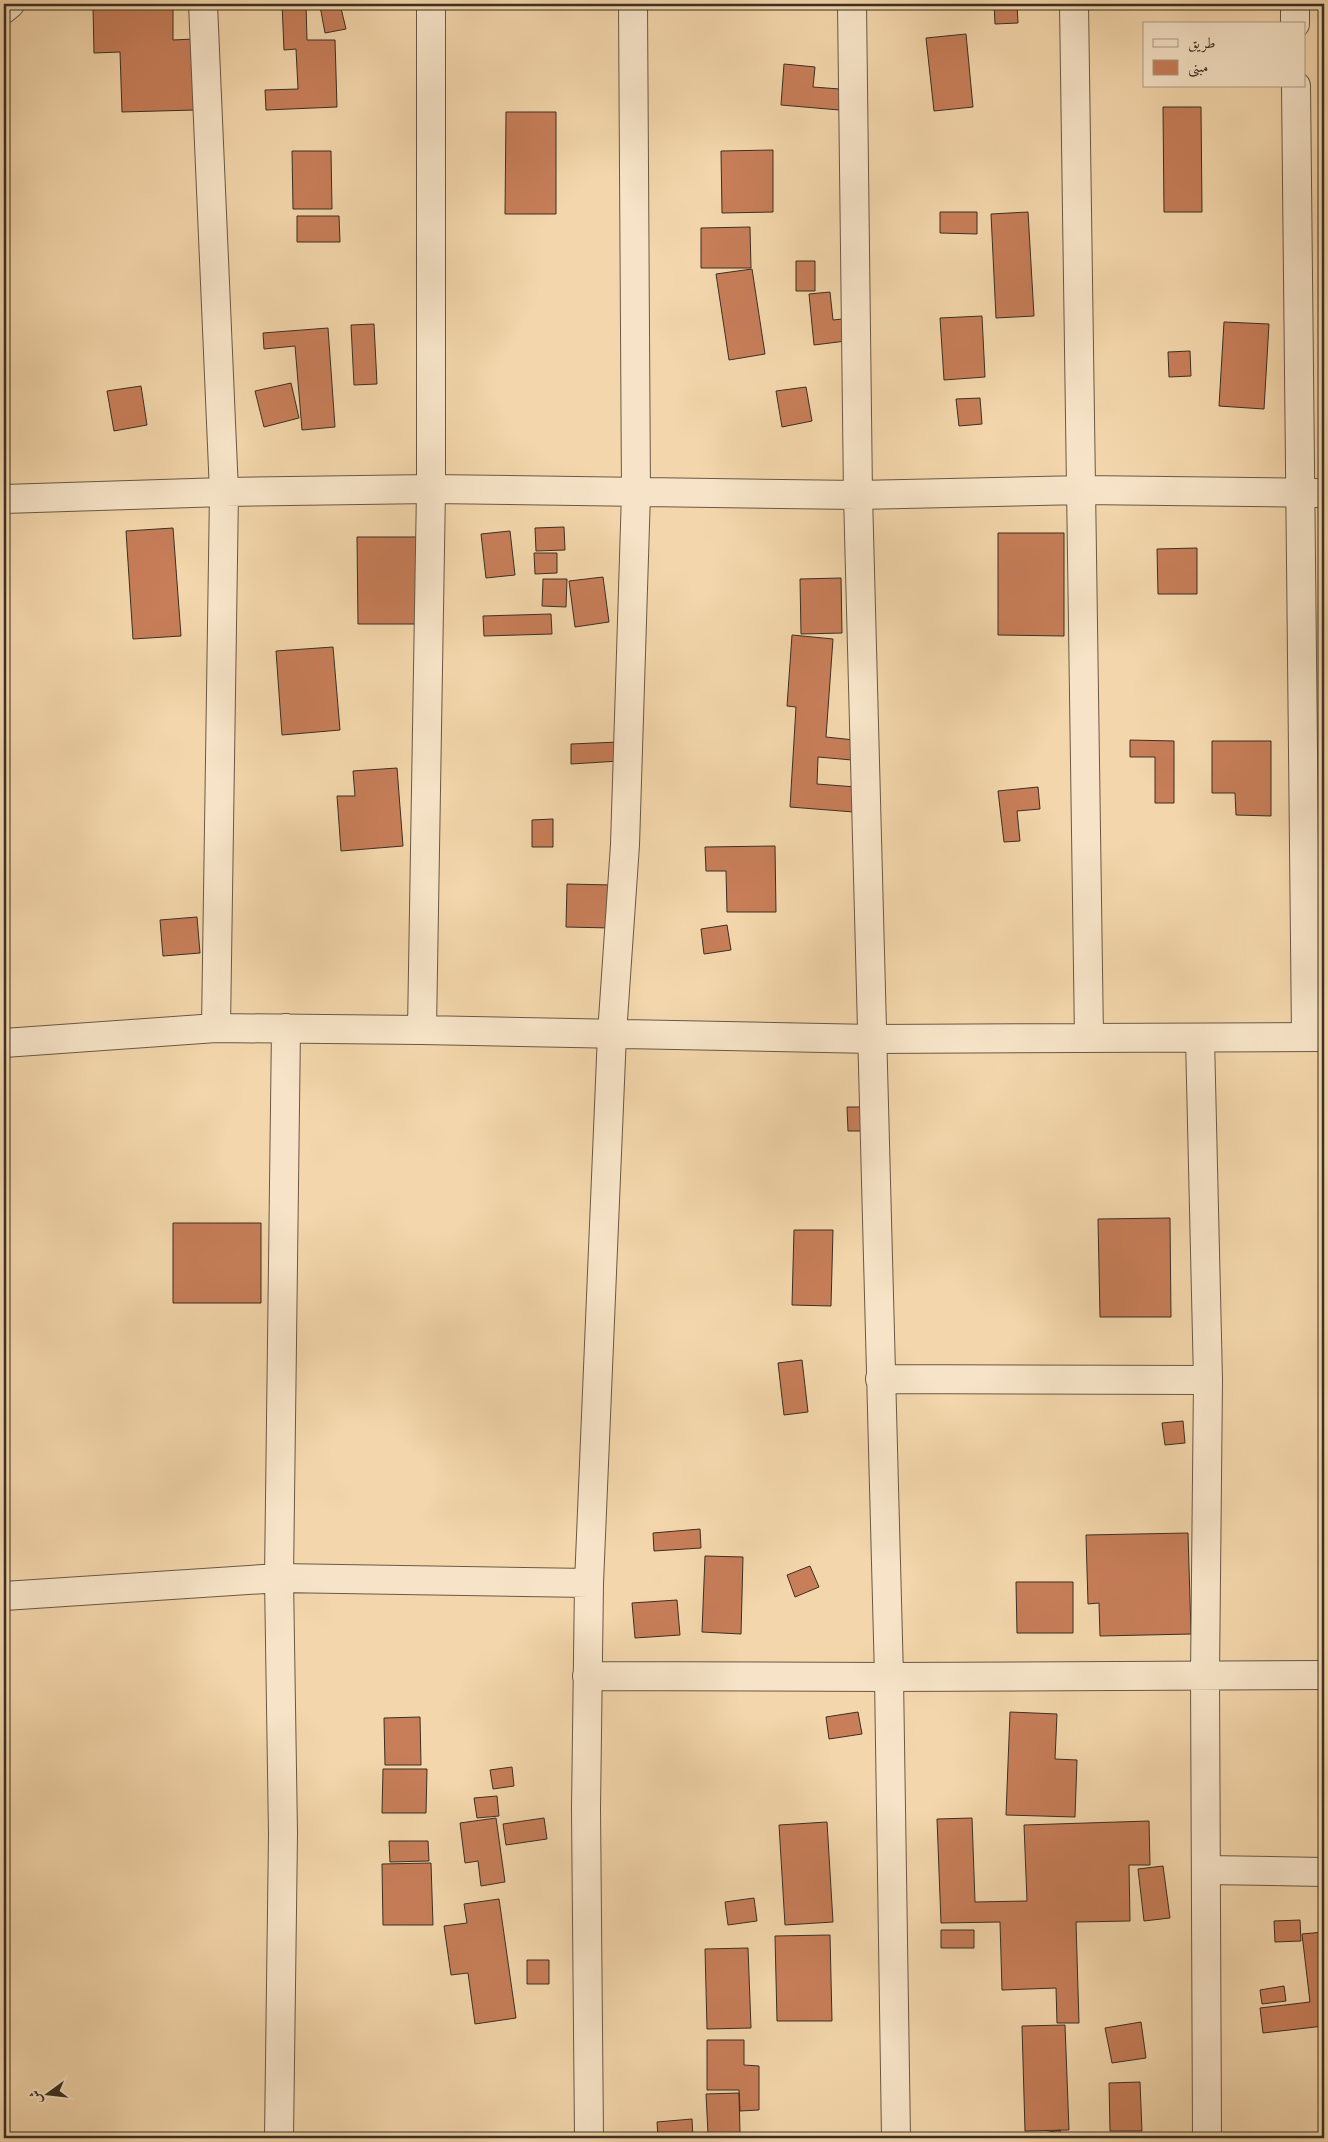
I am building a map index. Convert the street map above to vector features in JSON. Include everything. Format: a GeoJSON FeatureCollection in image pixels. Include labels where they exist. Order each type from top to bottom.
{"type":"FeatureCollection","features":[{"type":"Feature","properties":{"kind":"street"},"geometry":{"type":"LineString","coordinates":[[4,9],[10,4]]}},
{"type":"Feature","properties":{"kind":"street"},"geometry":{"type":"LineString","coordinates":[[202,4],[224,492],[216,1028]]}},
{"type":"Feature","properties":{"kind":"street"},"geometry":{"type":"LineString","coordinates":[[422,1030],[431,489],[431,4]]}},
{"type":"Feature","properties":{"kind":"street"},"geometry":{"type":"LineString","coordinates":[[589,2138],[586,1809],[589,1583],[612,1034],[625,845],[636,493],[633,4]]}},
{"type":"Feature","properties":{"kind":"street"},"geometry":{"type":"LineString","coordinates":[[852,4],[858,496],[888,1677],[896,2138]]}},
{"type":"Feature","properties":{"kind":"street"},"geometry":{"type":"LineString","coordinates":[[1074,4],[1083,490],[1089,1038]]}},
{"type":"Feature","properties":{"kind":"street"},"geometry":{"type":"LineString","coordinates":[[1295,4],[1295,22]]}},
{"type":"Feature","properties":{"kind":"street"},"geometry":{"type":"LineString","coordinates":[[4,1043],[216,1028],[873,1039],[1315,1036],[1313,493],[1296,88]]}},
{"type":"Feature","properties":{"kind":"street"},"geometry":{"type":"LineString","coordinates":[[4,499],[224,492],[431,489],[858,496],[1083,490],[1313,493]]}},
{"type":"Feature","properties":{"kind":"street"},"geometry":{"type":"LineString","coordinates":[[279,2138],[283,1834],[280,1578],[286,1028]]}},
{"type":"Feature","properties":{"kind":"street"},"geometry":{"type":"LineString","coordinates":[[1200,1038],[1208,1380],[1205,1675],[1207,2138]]}},
{"type":"Feature","properties":{"kind":"street"},"geometry":{"type":"LineString","coordinates":[[880,1379],[1208,1380]]}},
{"type":"Feature","properties":{"kind":"street"},"geometry":{"type":"LineString","coordinates":[[4,1596],[280,1578],[589,1583]]}},
{"type":"Feature","properties":{"kind":"street"},"geometry":{"type":"LineString","coordinates":[[587,1676],[1324,1675]]}},
{"type":"Feature","properties":{"kind":"street"},"geometry":{"type":"LineString","coordinates":[[1206,1870],[1324,1872]]}},
{"type":"Feature","properties":{"kind":"building"},"geometry":{"type":"Polygon","coordinates":[[[282,4],[306,4],[307,40],[335,40],[337,107],[266,110],[265,90],[298,89],[296,49],[284,50],[282,4]]]}},
{"type":"Feature","properties":{"kind":"building"},"geometry":{"type":"Polygon","coordinates":[[[340,4],[346,29],[325,33],[320,6],[340,4]]]}},
{"type":"Feature","properties":{"kind":"building"},"geometry":{"type":"Polygon","coordinates":[[[994,4],[1017,4],[1018,23],[995,24],[994,4]]]}},
{"type":"Feature","properties":{"kind":"building"},"geometry":{"type":"Polygon","coordinates":[[[173,5],[173,40],[194,39],[195,110],[122,112],[120,52],[94,53],[93,6],[173,5]]]}},
{"type":"Feature","properties":{"kind":"building"},"geometry":{"type":"Polygon","coordinates":[[[966,34],[973,107],[934,111],[926,38],[966,34]]]}},
{"type":"Feature","properties":{"kind":"building"},"geometry":{"type":"Polygon","coordinates":[[[784,64],[815,67],[813,87],[853,90],[851,111],[781,105],[784,64]]]}},
{"type":"Feature","properties":{"kind":"building"},"geometry":{"type":"Polygon","coordinates":[[[1163,107],[1201,107],[1202,212],[1164,212],[1163,107]]]}},
{"type":"Feature","properties":{"kind":"building"},"geometry":{"type":"Polygon","coordinates":[[[506,112],[556,112],[556,214],[505,214],[506,112]]]}},
{"type":"Feature","properties":{"kind":"building"},"geometry":{"type":"Polygon","coordinates":[[[773,150],[773,212],[722,213],[721,151],[773,150]]]}},
{"type":"Feature","properties":{"kind":"building"},"geometry":{"type":"Polygon","coordinates":[[[292,151],[331,151],[332,209],[293,209],[292,151]]]}},
{"type":"Feature","properties":{"kind":"building"},"geometry":{"type":"Polygon","coordinates":[[[940,212],[977,212],[977,234],[940,233],[940,212]]]}},
{"type":"Feature","properties":{"kind":"building"},"geometry":{"type":"Polygon","coordinates":[[[1028,212],[1034,316],[996,318],[991,214],[1028,212]]]}},
{"type":"Feature","properties":{"kind":"building"},"geometry":{"type":"Polygon","coordinates":[[[297,216],[339,216],[340,242],[297,242],[297,216]]]}},
{"type":"Feature","properties":{"kind":"building"},"geometry":{"type":"Polygon","coordinates":[[[750,227],[751,268],[701,268],[701,228],[750,227]]]}},
{"type":"Feature","properties":{"kind":"building"},"geometry":{"type":"Polygon","coordinates":[[[796,261],[815,261],[815,291],[796,291],[796,261]]]}},
{"type":"Feature","properties":{"kind":"building"},"geometry":{"type":"Polygon","coordinates":[[[752,269],[765,354],[729,360],[716,274],[752,269]]]}},
{"type":"Feature","properties":{"kind":"building"},"geometry":{"type":"Polygon","coordinates":[[[830,292],[833,320],[852,318],[854,340],[814,345],[809,294],[830,292]]]}},
{"type":"Feature","properties":{"kind":"building"},"geometry":{"type":"Polygon","coordinates":[[[982,316],[985,377],[944,380],[940,318],[982,316]]]}},
{"type":"Feature","properties":{"kind":"building"},"geometry":{"type":"Polygon","coordinates":[[[1224,322],[1269,324],[1264,409],[1219,406],[1224,322]]]}},
{"type":"Feature","properties":{"kind":"building"},"geometry":{"type":"Polygon","coordinates":[[[374,324],[377,384],[354,385],[351,325],[374,324]]]}},
{"type":"Feature","properties":{"kind":"building"},"geometry":{"type":"Polygon","coordinates":[[[328,328],[335,427],[302,430],[295,346],[264,349],[263,333],[328,328]]]}},
{"type":"Feature","properties":{"kind":"building"},"geometry":{"type":"Polygon","coordinates":[[[1190,351],[1191,376],[1169,377],[1168,352],[1190,351]]]}},
{"type":"Feature","properties":{"kind":"building"},"geometry":{"type":"Polygon","coordinates":[[[291,383],[299,418],[264,427],[255,391],[291,383]]]}},
{"type":"Feature","properties":{"kind":"building"},"geometry":{"type":"Polygon","coordinates":[[[141,386],[147,425],[114,431],[107,391],[141,386]]]}},
{"type":"Feature","properties":{"kind":"building"},"geometry":{"type":"Polygon","coordinates":[[[806,387],[812,421],[782,427],[776,391],[806,387]]]}},
{"type":"Feature","properties":{"kind":"building"},"geometry":{"type":"Polygon","coordinates":[[[980,398],[982,424],[959,426],[956,399],[980,398]]]}},
{"type":"Feature","properties":{"kind":"building"},"geometry":{"type":"Polygon","coordinates":[[[564,527],[565,550],[536,551],[535,528],[564,527]]]}},
{"type":"Feature","properties":{"kind":"building"},"geometry":{"type":"Polygon","coordinates":[[[173,528],[181,636],[133,639],[126,531],[173,528]]]}},
{"type":"Feature","properties":{"kind":"building"},"geometry":{"type":"Polygon","coordinates":[[[510,531],[515,575],[486,578],[481,534],[510,531]]]}},
{"type":"Feature","properties":{"kind":"building"},"geometry":{"type":"Polygon","coordinates":[[[998,533],[1064,533],[1064,636],[998,635],[998,533]]]}},
{"type":"Feature","properties":{"kind":"building"},"geometry":{"type":"Polygon","coordinates":[[[357,537],[422,537],[423,624],[358,624],[357,537]]]}},
{"type":"Feature","properties":{"kind":"building"},"geometry":{"type":"Polygon","coordinates":[[[1197,548],[1197,594],[1158,594],[1157,549],[1197,548]]]}},
{"type":"Feature","properties":{"kind":"building"},"geometry":{"type":"Polygon","coordinates":[[[534,553],[557,553],[557,573],[535,574],[534,553]]]}},
{"type":"Feature","properties":{"kind":"building"},"geometry":{"type":"Polygon","coordinates":[[[603,577],[609,622],[575,627],[569,581],[603,577]]]}},
{"type":"Feature","properties":{"kind":"building"},"geometry":{"type":"Polygon","coordinates":[[[841,578],[842,633],[801,634],[800,579],[841,578]]]}},
{"type":"Feature","properties":{"kind":"building"},"geometry":{"type":"Polygon","coordinates":[[[543,579],[567,579],[566,607],[542,606],[543,579]]]}},
{"type":"Feature","properties":{"kind":"building"},"geometry":{"type":"Polygon","coordinates":[[[551,614],[552,634],[484,636],[483,616],[551,614]]]}},
{"type":"Feature","properties":{"kind":"building"},"geometry":{"type":"Polygon","coordinates":[[[792,635],[833,639],[826,737],[854,740],[852,760],[818,757],[817,784],[856,787],[854,812],[790,807],[796,707],[787,706],[792,635]]]}},
{"type":"Feature","properties":{"kind":"building"},"geometry":{"type":"Polygon","coordinates":[[[333,647],[340,730],[282,735],[276,651],[333,647]]]}},
{"type":"Feature","properties":{"kind":"building"},"geometry":{"type":"Polygon","coordinates":[[[1130,740],[1174,741],[1174,803],[1155,803],[1155,757],[1130,757],[1130,740]]]}},
{"type":"Feature","properties":{"kind":"building"},"geometry":{"type":"Polygon","coordinates":[[[1212,741],[1271,741],[1271,816],[1236,815],[1235,793],[1212,793],[1212,741]]]}},
{"type":"Feature","properties":{"kind":"building"},"geometry":{"type":"Polygon","coordinates":[[[619,742],[620,761],[571,764],[571,744],[619,742]]]}},
{"type":"Feature","properties":{"kind":"building"},"geometry":{"type":"Polygon","coordinates":[[[397,768],[403,846],[341,851],[337,796],[355,796],[353,771],[397,768]]]}},
{"type":"Feature","properties":{"kind":"building"},"geometry":{"type":"Polygon","coordinates":[[[1038,787],[1040,809],[1017,811],[1020,841],[1004,842],[998,791],[1038,787]]]}},
{"type":"Feature","properties":{"kind":"building"},"geometry":{"type":"Polygon","coordinates":[[[553,819],[553,847],[532,847],[532,820],[553,819]]]}},
{"type":"Feature","properties":{"kind":"building"},"geometry":{"type":"Polygon","coordinates":[[[775,846],[776,912],[727,912],[726,871],[706,871],[705,847],[775,846]]]}},
{"type":"Feature","properties":{"kind":"building"},"geometry":{"type":"Polygon","coordinates":[[[567,884],[612,885],[611,928],[566,927],[567,884]]]}},
{"type":"Feature","properties":{"kind":"building"},"geometry":{"type":"Polygon","coordinates":[[[197,917],[200,953],[163,956],[160,920],[197,917]]]}},
{"type":"Feature","properties":{"kind":"building"},"geometry":{"type":"Polygon","coordinates":[[[727,925],[731,950],[704,954],[701,929],[727,925]]]}},
{"type":"Feature","properties":{"kind":"building"},"geometry":{"type":"Polygon","coordinates":[[[847,1107],[868,1107],[868,1131],[848,1131],[847,1107]]]}},
{"type":"Feature","properties":{"kind":"building"},"geometry":{"type":"Polygon","coordinates":[[[1170,1218],[1171,1317],[1100,1317],[1098,1219],[1170,1218]]]}},
{"type":"Feature","properties":{"kind":"building"},"geometry":{"type":"Polygon","coordinates":[[[173,1223],[261,1223],[261,1303],[173,1303],[173,1223]]]}},
{"type":"Feature","properties":{"kind":"building"},"geometry":{"type":"Polygon","coordinates":[[[794,1230],[833,1230],[831,1306],[792,1305],[794,1230]]]}},
{"type":"Feature","properties":{"kind":"building"},"geometry":{"type":"Polygon","coordinates":[[[802,1360],[808,1412],[784,1415],[778,1363],[802,1360]]]}},
{"type":"Feature","properties":{"kind":"building"},"geometry":{"type":"Polygon","coordinates":[[[1183,1421],[1185,1443],[1165,1445],[1162,1423],[1183,1421]]]}},
{"type":"Feature","properties":{"kind":"building"},"geometry":{"type":"Polygon","coordinates":[[[700,1529],[701,1548],[654,1551],[653,1533],[700,1529]]]}},
{"type":"Feature","properties":{"kind":"building"},"geometry":{"type":"Polygon","coordinates":[[[1188,1533],[1191,1634],[1100,1636],[1099,1603],[1088,1604],[1086,1535],[1188,1533]]]}},
{"type":"Feature","properties":{"kind":"building"},"geometry":{"type":"Polygon","coordinates":[[[705,1556],[743,1557],[741,1634],[702,1632],[705,1556]]]}},
{"type":"Feature","properties":{"kind":"building"},"geometry":{"type":"Polygon","coordinates":[[[810,1566],[819,1587],[795,1597],[787,1575],[810,1566]]]}},
{"type":"Feature","properties":{"kind":"building"},"geometry":{"type":"Polygon","coordinates":[[[1016,1582],[1073,1582],[1073,1633],[1017,1633],[1016,1582]]]}},
{"type":"Feature","properties":{"kind":"building"},"geometry":{"type":"Polygon","coordinates":[[[677,1600],[680,1635],[635,1638],[632,1603],[677,1600]]]}},
{"type":"Feature","properties":{"kind":"building"},"geometry":{"type":"Polygon","coordinates":[[[858,1712],[862,1734],[829,1739],[826,1717],[858,1712]]]}},
{"type":"Feature","properties":{"kind":"building"},"geometry":{"type":"Polygon","coordinates":[[[1010,1712],[1057,1714],[1055,1759],[1077,1760],[1075,1817],[1006,1815],[1010,1712]]]}},
{"type":"Feature","properties":{"kind":"building"},"geometry":{"type":"Polygon","coordinates":[[[420,1717],[421,1765],[385,1765],[384,1718],[420,1717]]]}},
{"type":"Feature","properties":{"kind":"building"},"geometry":{"type":"Polygon","coordinates":[[[512,1767],[514,1786],[493,1789],[490,1770],[512,1767]]]}},
{"type":"Feature","properties":{"kind":"building"},"geometry":{"type":"Polygon","coordinates":[[[383,1769],[427,1769],[426,1813],[382,1813],[383,1769]]]}},
{"type":"Feature","properties":{"kind":"building"},"geometry":{"type":"Polygon","coordinates":[[[497,1796],[499,1816],[477,1818],[474,1798],[497,1796]]]}},
{"type":"Feature","properties":{"kind":"building"},"geometry":{"type":"Polygon","coordinates":[[[496,1818],[505,1882],[481,1886],[478,1861],[465,1863],[460,1823],[496,1818]]]}},
{"type":"Feature","properties":{"kind":"building"},"geometry":{"type":"Polygon","coordinates":[[[544,1818],[547,1839],[506,1845],[503,1824],[544,1818]]]}},
{"type":"Feature","properties":{"kind":"building"},"geometry":{"type":"Polygon","coordinates":[[[972,1818],[975,1902],[1027,1901],[1024,1825],[1149,1821],[1150,1865],[1129,1865],[1130,1921],[1076,1922],[1079,2023],[1057,2023],[1056,1988],[1002,1990],[1000,1922],[941,1923],[937,1819],[972,1818]]]}},
{"type":"Feature","properties":{"kind":"building"},"geometry":{"type":"Polygon","coordinates":[[[827,1822],[833,1922],[785,1925],[779,1825],[827,1822]]]}},
{"type":"Feature","properties":{"kind":"building"},"geometry":{"type":"Polygon","coordinates":[[[389,1841],[428,1841],[429,1861],[390,1862],[389,1841]]]}},
{"type":"Feature","properties":{"kind":"building"},"geometry":{"type":"Polygon","coordinates":[[[431,1863],[433,1925],[383,1925],[382,1864],[431,1863]]]}},
{"type":"Feature","properties":{"kind":"building"},"geometry":{"type":"Polygon","coordinates":[[[1163,1866],[1170,1918],[1144,1921],[1138,1869],[1163,1866]]]}},
{"type":"Feature","properties":{"kind":"building"},"geometry":{"type":"Polygon","coordinates":[[[754,1898],[757,1921],[728,1925],[725,1902],[754,1898]]]}},
{"type":"Feature","properties":{"kind":"building"},"geometry":{"type":"Polygon","coordinates":[[[499,1899],[516,2018],[475,2024],[468,1973],[451,1975],[444,1926],[467,1923],[464,1904],[499,1899]]]}},
{"type":"Feature","properties":{"kind":"building"},"geometry":{"type":"Polygon","coordinates":[[[1300,1920],[1301,1941],[1275,1942],[1274,1921],[1300,1920]]]}},
{"type":"Feature","properties":{"kind":"building"},"geometry":{"type":"Polygon","coordinates":[[[941,1930],[974,1930],[974,1948],[941,1948],[941,1930]]]}},
{"type":"Feature","properties":{"kind":"building"},"geometry":{"type":"Polygon","coordinates":[[[1324,1932],[1324,2026],[1263,2033],[1260,2008],[1310,2002],[1302,1934],[1324,1932]]]}},
{"type":"Feature","properties":{"kind":"building"},"geometry":{"type":"Polygon","coordinates":[[[830,1935],[832,2021],[777,2021],[775,1936],[830,1935]]]}},
{"type":"Feature","properties":{"kind":"building"},"geometry":{"type":"Polygon","coordinates":[[[748,1948],[751,2028],[707,2029],[705,1949],[748,1948]]]}},
{"type":"Feature","properties":{"kind":"building"},"geometry":{"type":"Polygon","coordinates":[[[527,1960],[549,1960],[549,1984],[527,1984],[527,1960]]]}},
{"type":"Feature","properties":{"kind":"building"},"geometry":{"type":"Polygon","coordinates":[[[1284,1986],[1286,2001],[1262,2004],[1260,1990],[1284,1986]]]}},
{"type":"Feature","properties":{"kind":"building"},"geometry":{"type":"Polygon","coordinates":[[[1141,2022],[1146,2058],[1112,2063],[1105,2028],[1141,2022]]]}},
{"type":"Feature","properties":{"kind":"building"},"geometry":{"type":"Polygon","coordinates":[[[1065,2025],[1069,2130],[1025,2131],[1022,2026],[1065,2025]]]}},
{"type":"Feature","properties":{"kind":"building"},"geometry":{"type":"Polygon","coordinates":[[[707,2040],[744,2040],[744,2065],[759,2066],[759,2110],[740,2111],[739,2090],[707,2090],[707,2040]]]}},
{"type":"Feature","properties":{"kind":"building"},"geometry":{"type":"Polygon","coordinates":[[[1140,2082],[1142,2131],[1110,2131],[1109,2083],[1140,2082]]]}},
{"type":"Feature","properties":{"kind":"building"},"geometry":{"type":"Polygon","coordinates":[[[739,2093],[740,2133],[708,2134],[706,2094],[739,2093]]]}},
{"type":"Feature","properties":{"kind":"building"},"geometry":{"type":"Polygon","coordinates":[[[692,2119],[693,2138],[658,2138],[657,2122],[692,2119]]]}},
{"type":"Feature","properties":{"kind":"building"},"geometry":{"type":"Polygon","coordinates":[[[1060,2130],[1062,2138],[1022,2137],[1060,2130]]]}}]}
